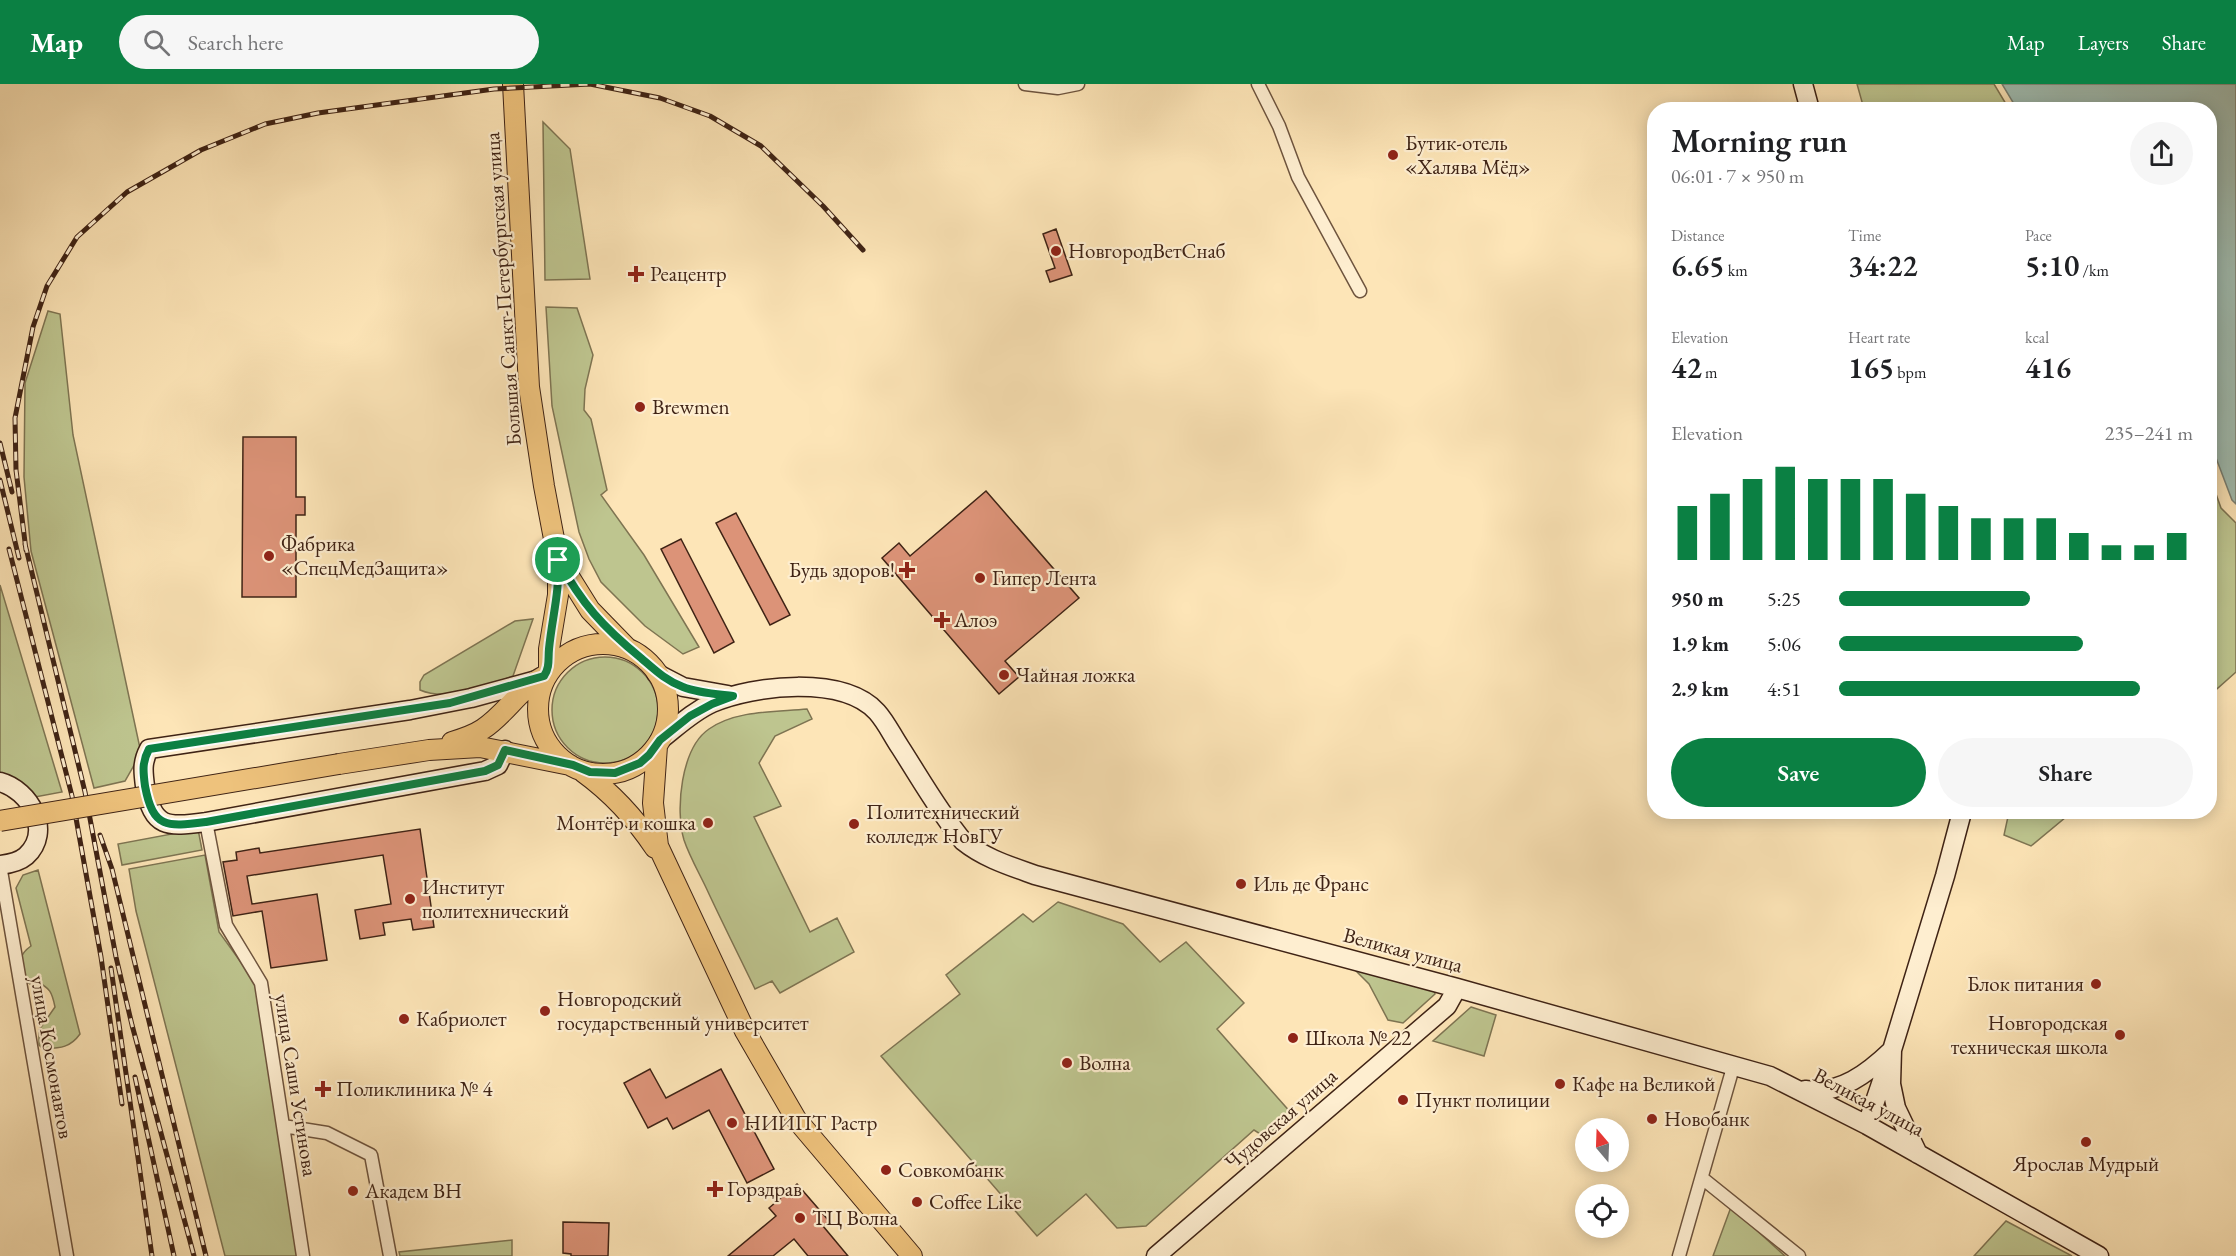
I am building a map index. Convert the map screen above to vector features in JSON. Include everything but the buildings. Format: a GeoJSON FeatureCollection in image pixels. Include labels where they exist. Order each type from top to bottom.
{"type":"FeatureCollection","features":[{"type":"Feature","properties":{"kind":"main road","name":"Большая Санкт-Петербургская улица"},"geometry":{"type":"LineString","coordinates":[[513,84],[530,387],[544,486],[558,560],[558,595],[543,675]]}},
{"type":"Feature","properties":{"kind":"main road"},"geometry":{"type":"LineString","coordinates":[[1803,84],[1808,102]]}},
{"type":"Feature","properties":{"kind":"main road","name":"Большая Санкт-Петербургская улица"},"geometry":{"type":"LineString","coordinates":[[558,560],[590,610],[630,650]]}},
{"type":"Feature","properties":{"kind":"main road"},"geometry":{"type":"LineString","coordinates":[[429,750],[482,730],[543,675],[571,652],[584,646],[608,644],[630,650],[656,673],[683,687],[733,696]]}},
{"type":"Feature","properties":{"kind":"main road"},"geometry":{"type":"LineString","coordinates":[[656,673],[664,686],[668,711],[667,724],[658,743],[653,810],[655,834],[662,859]]}},
{"type":"Feature","properties":{"kind":"main road"},"geometry":{"type":"LineString","coordinates":[[505,750],[498,765],[485,771],[206,822],[168,823],[153,814],[149,807],[142,767],[149,749],[410,710],[471,698],[543,675]]}},
{"type":"Feature","properties":{"kind":"main road"},"geometry":{"type":"LineString","coordinates":[[543,675],[538,699],[541,724],[550,745],[564,760],[576,767],[624,807],[640,827],[662,859],[745,1032],[790,1111],[912,1256]]}},
{"type":"Feature","properties":{"kind":"main road","name":"Великая улица"},"geometry":{"type":"LineString","coordinates":[[733,696],[780,688],[813,687],[836,690],[860,699],[879,715],[963,842],[974,851],[999,862],[1035,875],[1734,1064],[1795,1088],[1867,1125],[2099,1256]]}},
{"type":"Feature","properties":{"kind":"main road"},"geometry":{"type":"LineString","coordinates":[[0,821],[429,750],[480,747],[505,750],[602,774],[628,769],[645,759],[658,743],[690,716],[733,696]]}},
{"type":"Feature","properties":{"kind":"main road"},"geometry":{"type":"LineString","coordinates":[[0,782],[13,786],[26,796],[33,809],[36,831],[31,850],[26,856],[15,862],[0,865]]}},
{"type":"Feature","properties":{"kind":"main road"},"geometry":{"type":"LineString","coordinates":[[1867,1125],[1945,876],[1960,819]]}},
{"type":"Feature","properties":{"kind":"main road","name":"Чудовская улица"},"geometry":{"type":"LineString","coordinates":[[1156,1256],[1447,1005],[1457,988]]}},
{"type":"Feature","properties":{"kind":"main road"},"geometry":{"type":"LineString","coordinates":[[1795,1088],[1813,1091],[1835,1089],[1864,1074],[1892,1050]]}},
{"type":"Feature","properties":{"kind":"main road"},"geometry":{"type":"LineString","coordinates":[[1892,1050],[1891,1084],[1896,1108],[1918,1154]]}},
{"type":"Feature","properties":{"kind":"street"},"geometry":{"type":"LineString","coordinates":[[1025,84],[1058,88],[1078,84]]}},
{"type":"Feature","properties":{"kind":"street"},"geometry":{"type":"LineString","coordinates":[[1258,84],[1279,126],[1298,177],[1360,291]]}},
{"type":"Feature","properties":{"kind":"street","name":"улица Саши Устинова"},"geometry":{"type":"LineString","coordinates":[[206,822],[226,926],[261,983],[303,1256]]}},
{"type":"Feature","properties":{"kind":"street","name":"улица Космонавтов"},"geometry":{"type":"LineString","coordinates":[[0,865],[67,1256]]}},
{"type":"Feature","properties":{"kind":"street"},"geometry":{"type":"LineString","coordinates":[[1679,1256],[1734,1064]]}},
{"type":"Feature","properties":{"kind":"street"},"geometry":{"type":"LineString","coordinates":[[283,1126],[327,1133],[370,1155],[390,1256]]}},
{"type":"Feature","properties":{"kind":"street"},"geometry":{"type":"LineString","coordinates":[[1702,1178],[1799,1256]]}},
{"type":"Feature","properties":{"kind":"green space"},"geometry":{"type":"Polygon","coordinates":[[[1857,84],[1994,84],[2005,102],[1862,102],[1857,84]]]}},
{"type":"Feature","properties":{"kind":"green space"},"geometry":{"type":"Polygon","coordinates":[[[543,122],[570,149],[590,279],[545,280],[543,122]]]}},
{"type":"Feature","properties":{"kind":"green space"},"geometry":{"type":"Polygon","coordinates":[[[546,307],[577,308],[593,355],[585,389],[584,410],[591,419],[607,490],[601,495],[644,555],[699,647],[683,654],[645,626],[601,582],[589,559],[579,532],[552,406],[546,307]]]}},
{"type":"Feature","properties":{"kind":"green space"},"geometry":{"type":"Polygon","coordinates":[[[48,311],[60,314],[73,435],[141,753],[125,781],[94,788],[31,551],[24,477],[25,383],[48,311]]]}},
{"type":"Feature","properties":{"kind":"green space"},"geometry":{"type":"Polygon","coordinates":[[[2217,497],[2221,508],[2236,523],[2236,672],[2217,689],[2217,497]]]}},
{"type":"Feature","properties":{"kind":"green space"},"geometry":{"type":"Polygon","coordinates":[[[0,585],[62,792],[35,797],[0,776],[0,585]]]}},
{"type":"Feature","properties":{"kind":"green space"},"geometry":{"type":"Polygon","coordinates":[[[533,619],[513,676],[479,688],[455,693],[431,693],[420,690],[420,682],[424,675],[515,621],[533,619]]]}},
{"type":"Feature","properties":{"kind":"green space"},"geometry":{"type":"Polygon","coordinates":[[[605,657],[625,661],[642,673],[654,690],[658,710],[654,730],[642,747],[625,759],[605,763],[585,759],[568,747],[556,730],[552,710],[556,690],[568,673],[585,661],[605,657]]]}},
{"type":"Feature","properties":{"kind":"green space"},"geometry":{"type":"Polygon","coordinates":[[[807,709],[812,719],[775,736],[759,763],[781,806],[754,817],[810,932],[837,918],[854,952],[780,993],[772,981],[755,989],[686,847],[681,827],[681,797],[686,765],[692,750],[709,729],[743,715],[807,709]]]}},
{"type":"Feature","properties":{"kind":"green space"},"geometry":{"type":"Polygon","coordinates":[[[2007,819],[2064,819],[2031,846],[2004,835],[2007,819]]]}},
{"type":"Feature","properties":{"kind":"green space"},"geometry":{"type":"Polygon","coordinates":[[[198,829],[202,850],[122,865],[118,844],[198,829]]]}},
{"type":"Feature","properties":{"kind":"green space"},"geometry":{"type":"Polygon","coordinates":[[[205,855],[219,932],[256,983],[298,1256],[225,1256],[136,911],[129,869],[205,855]]]}},
{"type":"Feature","properties":{"kind":"green space"},"geometry":{"type":"Polygon","coordinates":[[[38,870],[80,1034],[64,1046],[43,1049],[39,1045],[39,1030],[55,1007],[51,994],[45,986],[37,982],[30,984],[26,981],[21,958],[31,946],[16,888],[23,875],[38,870]]]}},
{"type":"Feature","properties":{"kind":"green space","name":"Волна"},"geometry":{"type":"Polygon","coordinates":[[[1058,902],[1123,924],[1160,962],[1186,942],[1244,1003],[1217,1029],[1292,1114],[1265,1137],[1254,1130],[1146,1226],[1117,1228],[1086,1194],[1037,1236],[881,1056],[960,994],[946,975],[1023,914],[1033,922],[1058,902]]]}},
{"type":"Feature","properties":{"kind":"green space"},"geometry":{"type":"Polygon","coordinates":[[[1347,962],[1434,989],[1435,994],[1403,1023],[1388,1020],[1369,984],[1347,962]]]}},
{"type":"Feature","properties":{"kind":"green space"},"geometry":{"type":"Polygon","coordinates":[[[1471,1007],[1496,1015],[1484,1056],[1433,1041],[1471,1007]]]}},
{"type":"Feature","properties":{"kind":"green space"},"geometry":{"type":"Polygon","coordinates":[[[1731,1207],[1785,1256],[1713,1256],[1731,1207]]]}},
{"type":"Feature","properties":{"kind":"green space"},"geometry":{"type":"Polygon","coordinates":[[[2006,1221],[2072,1256],[1974,1256],[2006,1221]]]}},
{"type":"Feature","properties":{"kind":"green space"},"geometry":{"type":"Polygon","coordinates":[[[512,1240],[512,1256],[400,1256],[399,1252],[512,1240]]]}},
{"type":"Feature","properties":{"kind":"water"},"geometry":{"type":"Polygon","coordinates":[[[2002,84],[2236,84],[2236,504],[2232,500],[2217,460],[2217,102],[2013,102],[2002,84]]]}},
{"type":"Feature","properties":{"kind":"railway"},"geometry":{"type":"LineString","coordinates":[[26,550],[16,470],[15,418],[33,327],[47,286],[77,237],[127,192],[201,150],[265,124],[318,113],[494,89],[590,84],[660,98],[710,116],[761,146],[823,206],[863,250]]}},
{"type":"Feature","properties":{"kind":"railway"},"geometry":{"type":"LineString","coordinates":[[0,443],[12,492]]}},
{"type":"Feature","properties":{"kind":"railway"},"geometry":{"type":"LineString","coordinates":[[0,480],[19,558]]}},
{"type":"Feature","properties":{"kind":"railway"},"geometry":{"type":"LineString","coordinates":[[25,544],[85,792],[116,957],[132,1025],[194,1256]]}},
{"type":"Feature","properties":{"kind":"railway"},"geometry":{"type":"LineString","coordinates":[[9,549],[72,796],[101,957],[122,1104]]}},
{"type":"Feature","properties":{"kind":"railway"},"geometry":{"type":"LineString","coordinates":[[100,835],[112,869],[206,1256]]}},
{"type":"Feature","properties":{"kind":"railway"},"geometry":{"type":"LineString","coordinates":[[111,968],[152,1256]]}},
{"type":"Feature","properties":{"kind":"railway"},"geometry":{"type":"LineString","coordinates":[[135,1077],[174,1256]]}},
{"type":"Feature","properties":{"kind":"place","name":"Бутик-отель «Халява Мёд»"},"geometry":{"type":"Point","coordinates":[1393,155]}},
{"type":"Feature","properties":{"kind":"place","name":"НовгородВетСнаб"},"geometry":{"type":"Point","coordinates":[1056,251]}},
{"type":"Feature","properties":{"kind":"place","name":"Реацентр"},"geometry":{"type":"Point","coordinates":[636,274]}},
{"type":"Feature","properties":{"kind":"place","name":"Brewmen"},"geometry":{"type":"Point","coordinates":[640,407]}},
{"type":"Feature","properties":{"kind":"place","name":"Фабрика «СпецМедЗащита»"},"geometry":{"type":"Point","coordinates":[269,556]}},
{"type":"Feature","properties":{"kind":"place","name":"Будь здоров!"},"geometry":{"type":"Point","coordinates":[907,570]}},
{"type":"Feature","properties":{"kind":"place","name":"Гипер Лента"},"geometry":{"type":"Point","coordinates":[980,578]}},
{"type":"Feature","properties":{"kind":"place","name":"Алоэ"},"geometry":{"type":"Point","coordinates":[942,620]}},
{"type":"Feature","properties":{"kind":"place","name":"Чайная ложка"},"geometry":{"type":"Point","coordinates":[1004,675]}},
{"type":"Feature","properties":{"kind":"place","name":"Монтёр и кошка"},"geometry":{"type":"Point","coordinates":[708,823]}},
{"type":"Feature","properties":{"kind":"place","name":"Политехнический колледж НовГУ"},"geometry":{"type":"Point","coordinates":[854,824]}},
{"type":"Feature","properties":{"kind":"place","name":"Иль де Франс"},"geometry":{"type":"Point","coordinates":[1241,884]}},
{"type":"Feature","properties":{"kind":"place","name":"Институт политехнический"},"geometry":{"type":"Point","coordinates":[410,899]}},
{"type":"Feature","properties":{"kind":"place","name":"Блок питания"},"geometry":{"type":"Point","coordinates":[2096,984]}},
{"type":"Feature","properties":{"kind":"place","name":"Новгородский государственный университет"},"geometry":{"type":"Point","coordinates":[545,1011]}},
{"type":"Feature","properties":{"kind":"place","name":"Кабриолет"},"geometry":{"type":"Point","coordinates":[404,1019]}},
{"type":"Feature","properties":{"kind":"place","name":"Новгородская техническая школа"},"geometry":{"type":"Point","coordinates":[2120,1035]}},
{"type":"Feature","properties":{"kind":"place","name":"Школа № 22"},"geometry":{"type":"Point","coordinates":[1293,1038]}},
{"type":"Feature","properties":{"kind":"place","name":"Волна"},"geometry":{"type":"Point","coordinates":[1067,1063]}},
{"type":"Feature","properties":{"kind":"place","name":"Кафе на Великой"},"geometry":{"type":"Point","coordinates":[1560,1084]}},
{"type":"Feature","properties":{"kind":"place","name":"Поликлиника № 4"},"geometry":{"type":"Point","coordinates":[323,1089]}},
{"type":"Feature","properties":{"kind":"place","name":"Пункт полиции"},"geometry":{"type":"Point","coordinates":[1403,1100]}},
{"type":"Feature","properties":{"kind":"place","name":"Новобанк"},"geometry":{"type":"Point","coordinates":[1652,1119]}},
{"type":"Feature","properties":{"kind":"place","name":"НИИПТ Растр"},"geometry":{"type":"Point","coordinates":[732,1123]}},
{"type":"Feature","properties":{"kind":"place","name":"Ярослав Мудрый"},"geometry":{"type":"Point","coordinates":[2086,1142]}},
{"type":"Feature","properties":{"kind":"place","name":"Совкомбанк"},"geometry":{"type":"Point","coordinates":[886,1170]}},
{"type":"Feature","properties":{"kind":"place","name":"Горздрав"},"geometry":{"type":"Point","coordinates":[715,1189]}},
{"type":"Feature","properties":{"kind":"place","name":"Академ ВН"},"geometry":{"type":"Point","coordinates":[353,1191]}},
{"type":"Feature","properties":{"kind":"place","name":"Coffee Like"},"geometry":{"type":"Point","coordinates":[917,1202]}},
{"type":"Feature","properties":{"kind":"place","name":"ТЦ Волна"},"geometry":{"type":"Point","coordinates":[800,1218]}},
{"type":"Feature","properties":{"kind":"route"},"geometry":{"type":"LineString","coordinates":[[558,560],[590,610],[615,638],[656,673],[683,687],[733,696],[690,716],[660,740],[640,763],[615,773],[590,772],[573,765],[505,750],[498,765],[485,771],[195,824],[168,823],[161,821],[153,814],[149,807],[142,767],[149,749],[450,703],[537,680],[544,676],[549,670],[549,650],[558,595],[558,560]]}}]}
